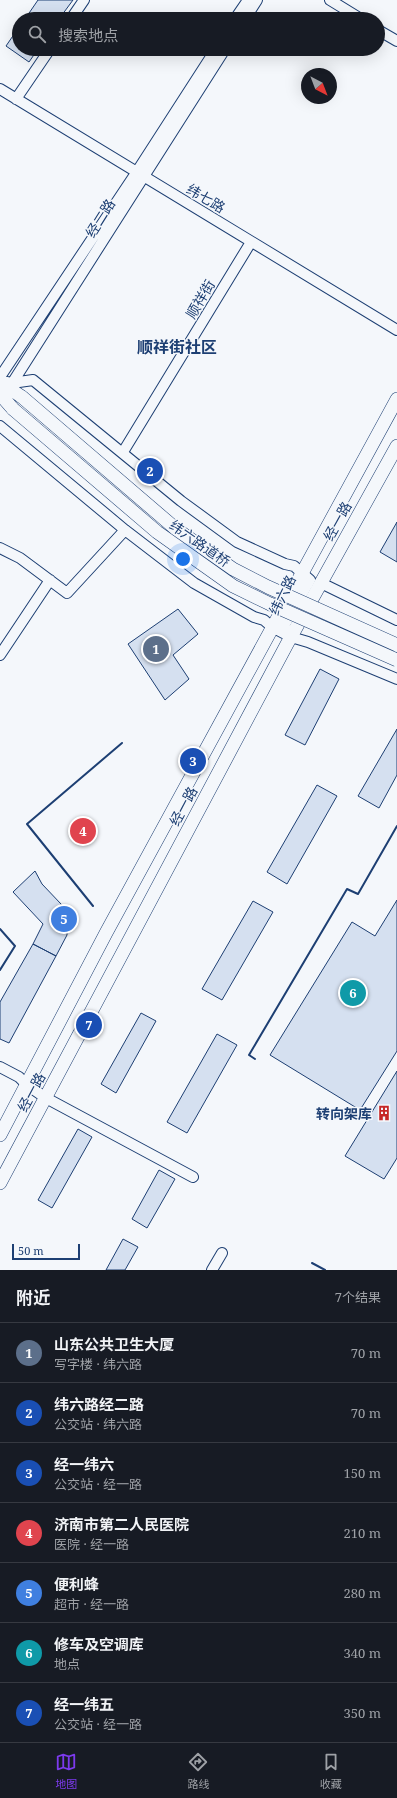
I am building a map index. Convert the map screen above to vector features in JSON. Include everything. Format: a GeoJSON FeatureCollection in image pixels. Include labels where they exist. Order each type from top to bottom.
{"type":"FeatureCollection","features":[{"type":"Feature","properties":{"kind":"main road","name":"纬六路道桥"},"geometry":{"type":"LineString","coordinates":[[4,390],[22,397],[176,529],[233,569],[268,588],[397,645]]}},
{"type":"Feature","properties":{"kind":"main road","name":"纬六路道桥"},"geometry":{"type":"LineString","coordinates":[[4,390],[13,408],[157,532],[233,586],[397,660]]}},
{"type":"Feature","properties":{"kind":"main road","name":"经一路"},"geometry":{"type":"LineString","coordinates":[[0,1135],[106,933],[397,399]]}},
{"type":"Feature","properties":{"kind":"main road","name":"经一路"},"geometry":{"type":"LineString","coordinates":[[0,1183],[291,637],[397,446]]}},
{"type":"Feature","properties":{"kind":"street"},"geometry":{"type":"LineString","coordinates":[[76,12],[84,0]]}},
{"type":"Feature","properties":{"kind":"street"},"geometry":{"type":"LineString","coordinates":[[240,12],[248,0]]}},
{"type":"Feature","properties":{"kind":"street"},"geometry":{"type":"LineString","coordinates":[[249,12],[257,0]]}},
{"type":"Feature","properties":{"kind":"street"},"geometry":{"type":"LineString","coordinates":[[330,0],[350,12]]}},
{"type":"Feature","properties":{"kind":"street"},"geometry":{"type":"LineString","coordinates":[[385,34],[397,41]]}},
{"type":"Feature","properties":{"kind":"street"},"geometry":{"type":"LineString","coordinates":[[16,99],[45,56]]}},
{"type":"Feature","properties":{"kind":"street","name":"经二路"},"geometry":{"type":"LineString","coordinates":[[4,390],[140,175],[212,56]]}},
{"type":"Feature","properties":{"kind":"street","name":"经二路"},"geometry":{"type":"LineString","coordinates":[[0,377],[220,56]]}},
{"type":"Feature","properties":{"kind":"street","name":"纬七路"},"geometry":{"type":"LineString","coordinates":[[0,89],[397,330]]}},
{"type":"Feature","properties":{"kind":"street","name":"顺祥街"},"geometry":{"type":"LineString","coordinates":[[123,452],[251,242]]}},
{"type":"Feature","properties":{"kind":"street","name":"纬六路"},"geometry":{"type":"LineString","coordinates":[[4,390],[33,380],[123,452],[181,501],[237,542],[285,564],[294,566],[303,572],[310,580],[284,626],[291,637]]}},
{"type":"Feature","properties":{"kind":"street","name":"纬六路"},"geometry":{"type":"LineString","coordinates":[[0,426],[125,530],[194,583],[254,617],[264,620],[272,627],[291,637]]}},
{"type":"Feature","properties":{"kind":"street"},"geometry":{"type":"LineString","coordinates":[[0,548],[20,558],[67,593],[125,530]]}},
{"type":"Feature","properties":{"kind":"street"},"geometry":{"type":"LineString","coordinates":[[0,655],[50,580]]}},
{"type":"Feature","properties":{"kind":"street"},"geometry":{"type":"LineString","coordinates":[[321,583],[397,620]]}},
{"type":"Feature","properties":{"kind":"street"},"geometry":{"type":"LineString","coordinates":[[291,637],[308,642],[397,679]]}},
{"type":"Feature","properties":{"kind":"street"},"geometry":{"type":"LineString","coordinates":[[0,1067],[19,1077],[26,1085],[46,1098],[194,1177]]}},
{"type":"Feature","properties":{"kind":"street"},"geometry":{"type":"LineString","coordinates":[[212,1270],[222,1253]]}},
{"type":"Feature","properties":{"kind":"building"},"geometry":{"type":"Polygon","coordinates":[[[38,0],[73,0],[64,12],[30,12],[38,0]]]}},
{"type":"Feature","properties":{"kind":"building"},"geometry":{"type":"Polygon","coordinates":[[[12,37],[12,50],[6,46],[12,37]]]}},
{"type":"Feature","properties":{"kind":"building"},"geometry":{"type":"Polygon","coordinates":[[[20,56],[33,56],[29,62],[20,56]]]}},
{"type":"Feature","properties":{"kind":"building"},"geometry":{"type":"Polygon","coordinates":[[[397,522],[397,562],[380,552],[397,522]]]}},
{"type":"Feature","properties":{"kind":"building"},"geometry":{"type":"Polygon","coordinates":[[[178,609],[198,634],[173,655],[189,679],[165,700],[128,644],[178,609]]]}},
{"type":"Feature","properties":{"kind":"building"},"geometry":{"type":"Polygon","coordinates":[[[320,669],[339,679],[305,745],[285,735],[320,669]]]}},
{"type":"Feature","properties":{"kind":"building"},"geometry":{"type":"Polygon","coordinates":[[[397,729],[397,775],[379,808],[358,796],[397,729]]]}},
{"type":"Feature","properties":{"kind":"building"},"geometry":{"type":"Polygon","coordinates":[[[317,785],[337,796],[287,884],[267,872],[317,785]]]}},
{"type":"Feature","properties":{"kind":"building"},"geometry":{"type":"Polygon","coordinates":[[[35,871],[42,884],[61,904],[67,915],[67,935],[56,956],[33,944],[43,924],[13,892],[35,871]]]}},
{"type":"Feature","properties":{"kind":"building"},"geometry":{"type":"Polygon","coordinates":[[[397,900],[397,1051],[360,1110],[270,1055],[352,922],[375,936],[397,900]]]}},
{"type":"Feature","properties":{"kind":"building"},"geometry":{"type":"Polygon","coordinates":[[[253,901],[273,912],[222,1000],[202,989],[253,901]]]}},
{"type":"Feature","properties":{"kind":"building"},"geometry":{"type":"Polygon","coordinates":[[[33,944],[56,956],[9,1043],[0,1039],[0,1002],[33,944]]]}},
{"type":"Feature","properties":{"kind":"building"},"geometry":{"type":"Polygon","coordinates":[[[141,1013],[156,1021],[116,1093],[101,1084],[141,1013]]]}},
{"type":"Feature","properties":{"kind":"building"},"geometry":{"type":"Polygon","coordinates":[[[217,1034],[237,1045],[187,1133],[167,1122],[217,1034]]]}},
{"type":"Feature","properties":{"kind":"building","name":"转向架库"},"geometry":{"type":"Polygon","coordinates":[[[397,1071],[397,1158],[384,1179],[345,1156],[397,1071]]]}},
{"type":"Feature","properties":{"kind":"building"},"geometry":{"type":"Polygon","coordinates":[[[78,1129],[92,1137],[52,1208],[38,1200],[78,1129]]]}},
{"type":"Feature","properties":{"kind":"building"},"geometry":{"type":"Polygon","coordinates":[[[159,1170],[175,1179],[147,1228],[132,1219],[159,1170]]]}},
{"type":"Feature","properties":{"kind":"building"},"geometry":{"type":"Polygon","coordinates":[[[123,1239],[138,1247],[125,1270],[106,1270],[123,1239]]]}},
{"type":"Feature","properties":{"kind":"wall"},"geometry":{"type":"LineString","coordinates":[[93,906],[27,824],[122,743]]}},
{"type":"Feature","properties":{"kind":"wall"},"geometry":{"type":"LineString","coordinates":[[255,1059],[249,1055],[347,889],[358,894],[397,826]]}},
{"type":"Feature","properties":{"kind":"wall"},"geometry":{"type":"LineString","coordinates":[[0,929],[15,946],[0,970]]}},
{"type":"Feature","properties":{"kind":"wall"},"geometry":{"type":"LineString","coordinates":[[312,1263],[325,1270]]}},
{"type":"Feature","properties":{"kind":"place","name":"纬六路经二路"},"geometry":{"type":"Point","coordinates":[150,471]}},
{"type":"Feature","properties":{"kind":"place","name":"山东公共卫生大厦"},"geometry":{"type":"Point","coordinates":[156,649]}},
{"type":"Feature","properties":{"kind":"place","name":"经一纬六"},"geometry":{"type":"Point","coordinates":[193,761]}},
{"type":"Feature","properties":{"kind":"place","name":"济南市第二人民医院"},"geometry":{"type":"Point","coordinates":[83,831]}},
{"type":"Feature","properties":{"kind":"place","name":"便利蜂"},"geometry":{"type":"Point","coordinates":[64,919]}},
{"type":"Feature","properties":{"kind":"place","name":"修车及空调库"},"geometry":{"type":"Point","coordinates":[353,993]}},
{"type":"Feature","properties":{"kind":"place","name":"经一纬五"},"geometry":{"type":"Point","coordinates":[89,1025]}},
{"type":"Feature","properties":{"kind":"place","name":"转向架库"},"geometry":{"type":"Point","coordinates":[384,1113]}},
{"type":"Feature","properties":{"kind":"district","name":"顺祥街社区"},"geometry":{"type":"Point","coordinates":[177,347]}}]}
